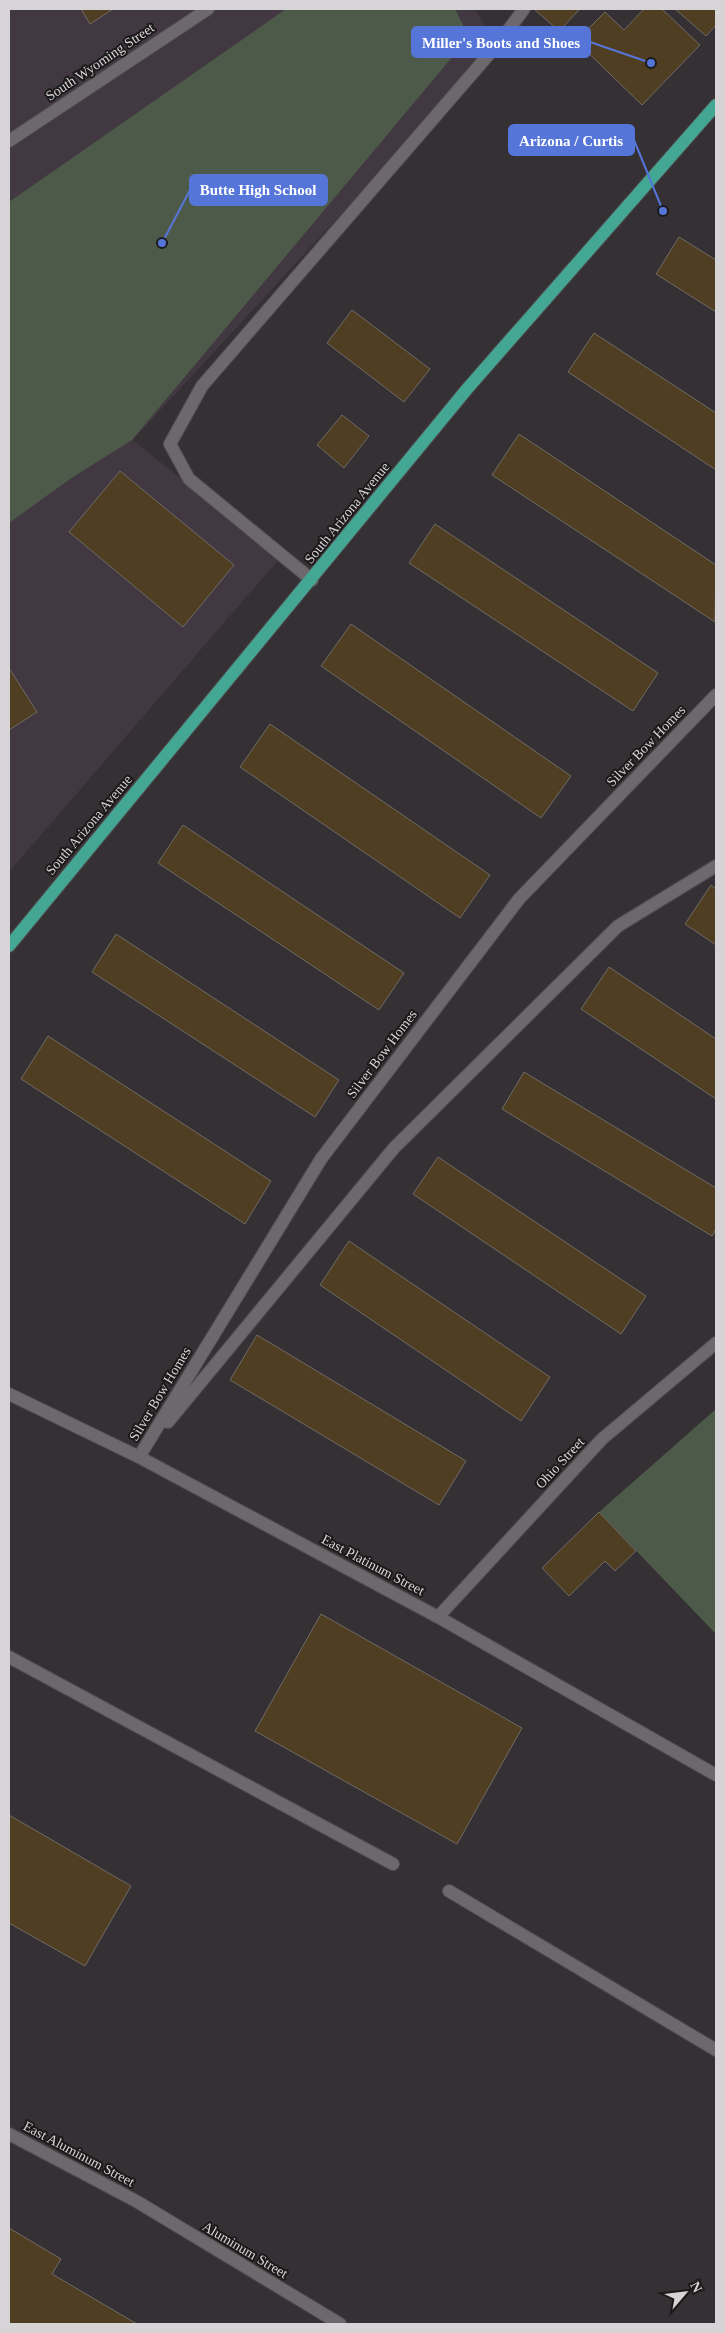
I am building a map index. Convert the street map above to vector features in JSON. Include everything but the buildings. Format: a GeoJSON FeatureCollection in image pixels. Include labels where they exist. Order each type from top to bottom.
{"type":"FeatureCollection","features":[{"type":"Feature","properties":{"kind":"main road","name":"South Arizona Avenue"},"geometry":{"type":"LineString","coordinates":[[9,946],[467,390],[716,105]]}},
{"type":"Feature","properties":{"kind":"street","name":"South Wyoming Street"},"geometry":{"type":"LineString","coordinates":[[9,141],[208,9]]}},
{"type":"Feature","properties":{"kind":"street"},"geometry":{"type":"LineString","coordinates":[[312,580],[189,479],[170,444],[202,386],[497,45],[524,9]]}},
{"type":"Feature","properties":{"kind":"street","name":"Silver Bow Homes"},"geometry":{"type":"LineString","coordinates":[[139,1457],[321,1159],[519,899],[716,695]]}},
{"type":"Feature","properties":{"kind":"street","name":"Silver Bow Homes"},"geometry":{"type":"LineString","coordinates":[[139,1457],[394,1148],[618,926],[716,866]]}},
{"type":"Feature","properties":{"kind":"street","name":"Ohio Street"},"geometry":{"type":"LineString","coordinates":[[438,1617],[602,1439],[716,1343]]}},
{"type":"Feature","properties":{"kind":"street","name":"East Platinum Street"},"geometry":{"type":"LineString","coordinates":[[9,1394],[139,1457],[438,1617],[716,1775]]}},
{"type":"Feature","properties":{"kind":"street"},"geometry":{"type":"LineString","coordinates":[[9,1657],[393,1864]]}},
{"type":"Feature","properties":{"kind":"street"},"geometry":{"type":"LineString","coordinates":[[449,1891],[716,2050]]}},
{"type":"Feature","properties":{"kind":"street","name":"East Aluminum Street"},"geometry":{"type":"LineString","coordinates":[[9,2134],[136,2201]]}},
{"type":"Feature","properties":{"kind":"street","name":"Aluminum Street"},"geometry":{"type":"LineString","coordinates":[[136,2201],[340,2324]]}},
{"type":"Feature","properties":{"kind":"shaded area"},"geometry":{"type":"Polygon","coordinates":[[[9,9],[475,9],[497,45],[133,440],[280,558],[9,872],[9,9]]]}},
{"type":"Feature","properties":{"kind":"green space"},"geometry":{"type":"Polygon","coordinates":[[[286,9],[455,9],[469,37],[132,440],[70,479],[9,523],[9,202],[286,9]]]}},
{"type":"Feature","properties":{"kind":"green space"},"geometry":{"type":"Polygon","coordinates":[[[716,1409],[716,1634],[599,1512],[716,1409]]]}},
{"type":"Feature","properties":{"kind":"place","name":"Miller's Boots and Shoes"},"geometry":{"type":"Point","coordinates":[651,63]}},
{"type":"Feature","properties":{"kind":"place","name":"Arizona / Curtis"},"geometry":{"type":"Point","coordinates":[663,211]}},
{"type":"Feature","properties":{"kind":"place","name":"Butte High School"},"geometry":{"type":"Point","coordinates":[162,243]}}]}
